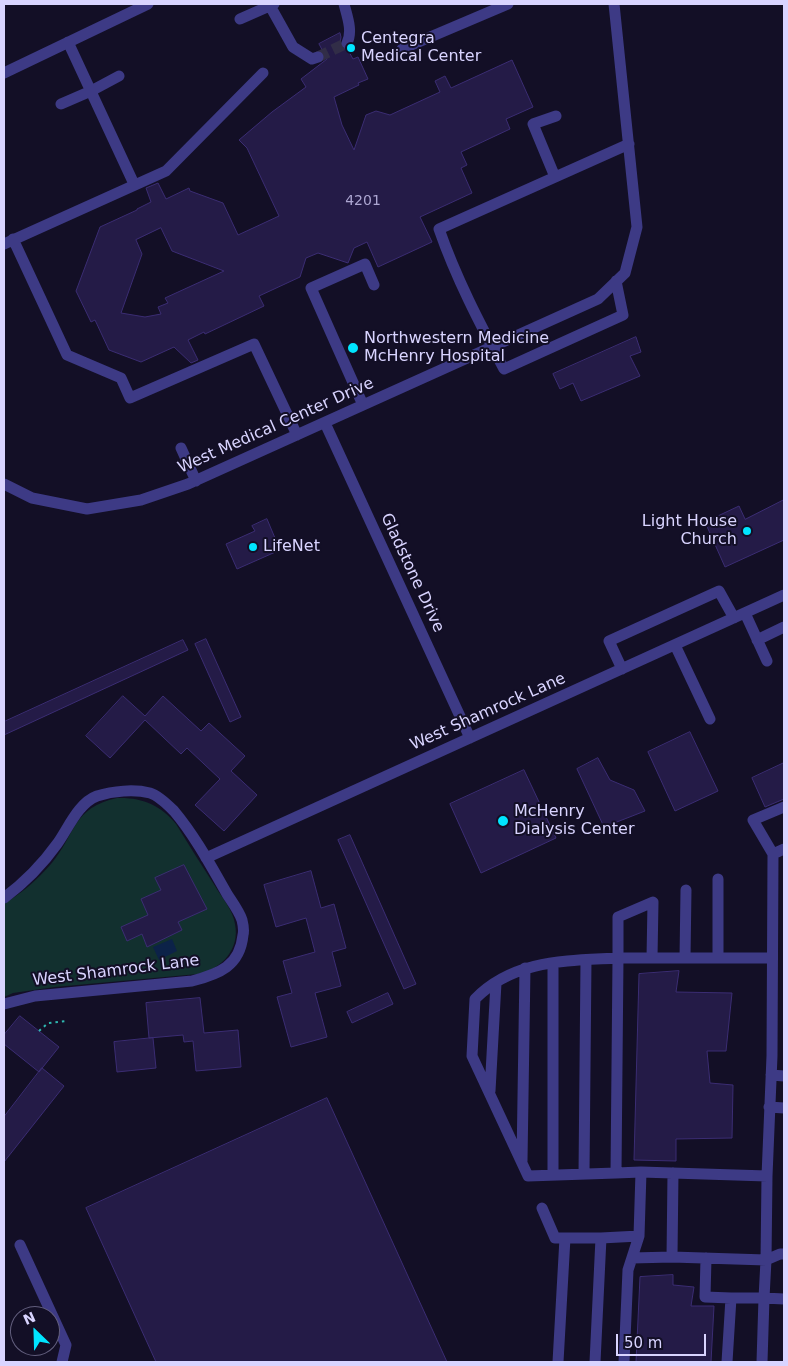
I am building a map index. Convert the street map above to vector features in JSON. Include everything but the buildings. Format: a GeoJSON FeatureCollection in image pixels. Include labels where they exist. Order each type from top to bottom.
{"type":"FeatureCollection","features":[{"type":"Feature","properties":{"kind":"street"},"geometry":{"type":"LineString","coordinates":[[4,73],[148,4]]}},
{"type":"Feature","properties":{"kind":"street"},"geometry":{"type":"LineString","coordinates":[[240,19],[271,4],[293,48],[312,59],[318,57]]}},
{"type":"Feature","properties":{"kind":"street"},"geometry":{"type":"LineString","coordinates":[[344,4],[350,28],[347,43]]}},
{"type":"Feature","properties":{"kind":"street"},"geometry":{"type":"LineString","coordinates":[[402,49],[508,4]]}},
{"type":"Feature","properties":{"kind":"street","name":"West Medical Center Drive"},"geometry":{"type":"LineString","coordinates":[[4,484],[32,498],[87,508],[141,500],[196,481],[598,299],[625,273],[638,227],[614,4]]}},
{"type":"Feature","properties":{"kind":"street"},"geometry":{"type":"LineString","coordinates":[[68,42],[134,184]]}},
{"type":"Feature","properties":{"kind":"street"},"geometry":{"type":"LineString","coordinates":[[264,73],[166,170],[8,242],[67,355],[121,378],[130,398],[254,344],[297,435]]}},
{"type":"Feature","properties":{"kind":"street"},"geometry":{"type":"LineString","coordinates":[[61,104],[119,76]]}},
{"type":"Feature","properties":{"kind":"street"},"geometry":{"type":"LineString","coordinates":[[555,177],[533,124],[556,116]]}},
{"type":"Feature","properties":{"kind":"street"},"geometry":{"type":"LineString","coordinates":[[616,281],[623,315],[504,369],[446,250],[439,229],[629,144]]}},
{"type":"Feature","properties":{"kind":"street"},"geometry":{"type":"LineString","coordinates":[[363,405],[311,288],[365,264],[374,285]]}},
{"type":"Feature","properties":{"kind":"street","name":"Gladstone Drive"},"geometry":{"type":"LineString","coordinates":[[325,422],[470,738]]}},
{"type":"Feature","properties":{"kind":"street"},"geometry":{"type":"LineString","coordinates":[[181,448],[196,481]]}},
{"type":"Feature","properties":{"kind":"street"},"geometry":{"type":"LineString","coordinates":[[622,669],[609,641],[719,591],[734,618]]}},
{"type":"Feature","properties":{"kind":"street","name":"West Shamrock Lane"},"geometry":{"type":"LineString","coordinates":[[206,858],[784,595]]}},
{"type":"Feature","properties":{"kind":"street"},"geometry":{"type":"LineString","coordinates":[[745,613],[768,661]]}},
{"type":"Feature","properties":{"kind":"street"},"geometry":{"type":"LineString","coordinates":[[757,640],[784,628]]}},
{"type":"Feature","properties":{"kind":"street"},"geometry":{"type":"LineString","coordinates":[[675,645],[710,719]]}},
{"type":"Feature","properties":{"kind":"street","name":"West Shamrock Lane"},"geometry":{"type":"LineString","coordinates":[[4,898],[25,882],[56,845],[75,814],[95,797],[118,790],[151,793],[170,806],[206,858],[242,919],[244,933],[236,959],[225,969],[209,977],[192,982],[35,996],[4,1004]]}},
{"type":"Feature","properties":{"kind":"street"},"geometry":{"type":"LineString","coordinates":[[762,1362],[772,1056],[772,854],[752,820],[784,807]]}},
{"type":"Feature","properties":{"kind":"street"},"geometry":{"type":"LineString","coordinates":[[772,854],[784,849]]}},
{"type":"Feature","properties":{"kind":"street"},"geometry":{"type":"LineString","coordinates":[[718,879],[718,958]]}},
{"type":"Feature","properties":{"kind":"street"},"geometry":{"type":"LineString","coordinates":[[684,958],[686,890]]}},
{"type":"Feature","properties":{"kind":"street"},"geometry":{"type":"LineString","coordinates":[[616,1173],[618,917],[653,902],[652,958]]}},
{"type":"Feature","properties":{"kind":"street"},"geometry":{"type":"LineString","coordinates":[[767,1176],[641,1172],[528,1176],[472,1056],[475,998],[507,975],[525,968],[553,963],[618,958],[772,958]]}},
{"type":"Feature","properties":{"kind":"street"},"geometry":{"type":"LineString","coordinates":[[584,1174],[586,960]]}},
{"type":"Feature","properties":{"kind":"street"},"geometry":{"type":"LineString","coordinates":[[553,963],[553,1175]]}},
{"type":"Feature","properties":{"kind":"street"},"geometry":{"type":"LineString","coordinates":[[522,1164],[525,968]]}},
{"type":"Feature","properties":{"kind":"street"},"geometry":{"type":"LineString","coordinates":[[490,1094],[496,983]]}},
{"type":"Feature","properties":{"kind":"street"},"geometry":{"type":"LineString","coordinates":[[772,1026],[784,1026]]}},
{"type":"Feature","properties":{"kind":"street"},"geometry":{"type":"LineString","coordinates":[[772,1056],[784,1056]]}},
{"type":"Feature","properties":{"kind":"street"},"geometry":{"type":"LineString","coordinates":[[771,1075],[784,1076]]}},
{"type":"Feature","properties":{"kind":"street"},"geometry":{"type":"LineString","coordinates":[[770,1107],[784,1108]]}},
{"type":"Feature","properties":{"kind":"street"},"geometry":{"type":"LineString","coordinates":[[624,1362],[628,1270],[639,1236],[641,1172]]}},
{"type":"Feature","properties":{"kind":"street"},"geometry":{"type":"LineString","coordinates":[[672,1257],[673,1173]]}},
{"type":"Feature","properties":{"kind":"street"},"geometry":{"type":"LineString","coordinates":[[542,1208],[555,1238],[639,1236]]}},
{"type":"Feature","properties":{"kind":"street"},"geometry":{"type":"LineString","coordinates":[[558,1362],[565,1238]]}},
{"type":"Feature","properties":{"kind":"street"},"geometry":{"type":"LineString","coordinates":[[595,1362],[601,1238]]}},
{"type":"Feature","properties":{"kind":"street"},"geometry":{"type":"LineString","coordinates":[[20,1245],[66,1345],[62,1362]]}},
{"type":"Feature","properties":{"kind":"street"},"geometry":{"type":"LineString","coordinates":[[632,1258],[672,1257],[766,1260],[784,1254]]}},
{"type":"Feature","properties":{"kind":"street"},"geometry":{"type":"LineString","coordinates":[[706,1258],[704,1297],[784,1299]]}},
{"type":"Feature","properties":{"kind":"street"},"geometry":{"type":"LineString","coordinates":[[728,1362],[731,1298]]}},
{"type":"Feature","properties":{"kind":"path"},"geometry":{"type":"LineString","coordinates":[[39,1031],[48,1023],[67,1021]]}},
{"type":"Feature","properties":{"kind":"green space"},"geometry":{"type":"Polygon","coordinates":[[[117,798],[134,799],[157,807],[176,824],[232,914],[236,933],[232,949],[222,963],[215,968],[198,974],[55,987],[13,993],[4,997],[4,904],[29,886],[51,864],[83,815],[102,802],[117,798]]]}},
{"type":"Feature","properties":{"kind":"water"},"geometry":{"type":"Polygon","coordinates":[[[172,939],[177,951],[159,960],[153,947],[172,939]]]}},
{"type":"Feature","properties":{"kind":"tunnel"},"geometry":{"type":"LineString","coordinates":[[318,57],[347,43]]}},
{"type":"Feature","properties":{"kind":"place","name":"Centegra Medical Center"},"geometry":{"type":"Point","coordinates":[351,48]}},
{"type":"Feature","properties":{"kind":"place","name":"Northwestern Medicine McHenry Hospital"},"geometry":{"type":"Point","coordinates":[353,348]}},
{"type":"Feature","properties":{"kind":"place","name":"Light House Church"},"geometry":{"type":"Point","coordinates":[747,531]}},
{"type":"Feature","properties":{"kind":"place","name":"LifeNet"},"geometry":{"type":"Point","coordinates":[253,547]}},
{"type":"Feature","properties":{"kind":"place","name":"McHenry Dialysis Center"},"geometry":{"type":"Point","coordinates":[503,821]}}]}
